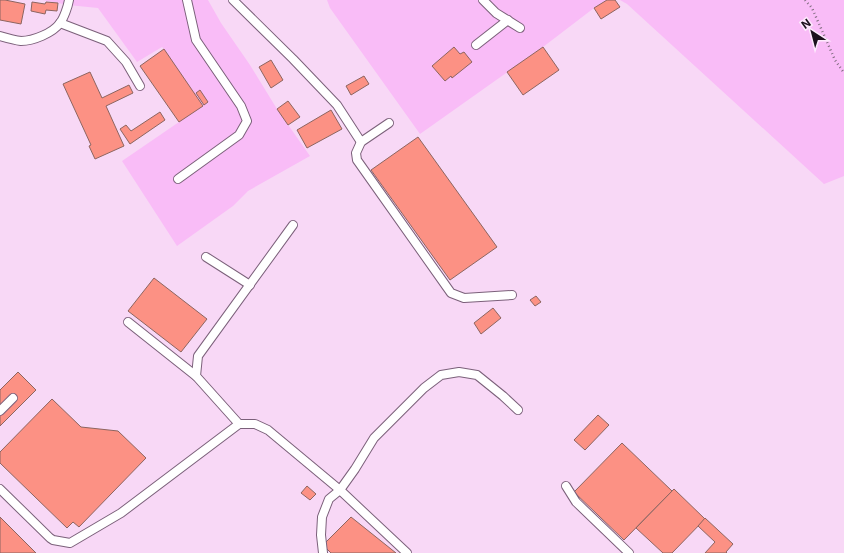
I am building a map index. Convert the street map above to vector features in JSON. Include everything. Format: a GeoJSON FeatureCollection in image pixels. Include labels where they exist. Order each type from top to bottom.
{"type":"FeatureCollection","features":[{"type":"Feature","properties":{"kind":"lane"},"geometry":{"type":"LineString","coordinates":[[0,36],[22,41],[48,34],[60,23],[69,0]]}},
{"type":"Feature","properties":{"kind":"lane"},"geometry":{"type":"LineString","coordinates":[[178,179],[240,135],[247,121],[241,106],[196,40],[187,0]]}},
{"type":"Feature","properties":{"kind":"lane"},"geometry":{"type":"LineString","coordinates":[[233,0],[294,59],[337,105],[361,142]]}},
{"type":"Feature","properties":{"kind":"lane"},"geometry":{"type":"LineString","coordinates":[[483,0],[496,13],[520,28]]}},
{"type":"Feature","properties":{"kind":"lane"},"geometry":{"type":"LineString","coordinates":[[476,45],[508,20]]}},
{"type":"Feature","properties":{"kind":"lane"},"geometry":{"type":"LineString","coordinates":[[60,23],[107,41],[126,62],[140,86]]}},
{"type":"Feature","properties":{"kind":"lane"},"geometry":{"type":"LineString","coordinates":[[389,123],[361,142],[356,153],[357,160],[451,293],[464,298],[512,296]]}},
{"type":"Feature","properties":{"kind":"lane"},"geometry":{"type":"LineString","coordinates":[[196,376],[198,356],[293,225]]}},
{"type":"Feature","properties":{"kind":"lane"},"geometry":{"type":"LineString","coordinates":[[206,257],[250,285]]}},
{"type":"Feature","properties":{"kind":"lane"},"geometry":{"type":"LineString","coordinates":[[128,322],[196,376],[239,424]]}},
{"type":"Feature","properties":{"kind":"lane"},"geometry":{"type":"LineString","coordinates":[[323,553],[321,535],[322,517],[328,498],[340,490],[374,438],[424,388],[441,375],[459,372],[477,375],[504,396],[518,410]]}},
{"type":"Feature","properties":{"kind":"lane"},"geometry":{"type":"LineString","coordinates":[[0,411],[13,398]]}},
{"type":"Feature","properties":{"kind":"lane"},"geometry":{"type":"LineString","coordinates":[[0,489],[50,538],[53,540],[70,543],[121,513],[239,424],[255,424],[268,430],[340,490],[407,553]]}},
{"type":"Feature","properties":{"kind":"lane"},"geometry":{"type":"LineString","coordinates":[[566,486],[576,502],[629,553]]}},
{"type":"Feature","properties":{"kind":"path"},"geometry":{"type":"LineString","coordinates":[[805,0],[812,8],[835,60],[844,73]]}},
{"type":"Feature","properties":{"kind":"shaded area"},"geometry":{"type":"Polygon","coordinates":[[[43,0],[208,0],[221,23],[250,65],[277,109],[310,156],[248,191],[233,206],[177,246],[122,161],[179,122],[164,49],[162,47],[137,62],[98,8],[68,5],[43,0]]]}},
{"type":"Feature","properties":{"kind":"shaded area"},"geometry":{"type":"Polygon","coordinates":[[[327,0],[607,0],[420,134],[330,8],[327,0]]]}},
{"type":"Feature","properties":{"kind":"shaded area"},"geometry":{"type":"Polygon","coordinates":[[[620,0],[844,0],[844,176],[824,184],[627,4],[620,0]]]}},
{"type":"Feature","properties":{"kind":"building"},"geometry":{"type":"Polygon","coordinates":[[[0,0],[25,4],[21,24],[0,20],[0,0]]]}},
{"type":"Feature","properties":{"kind":"building"},"geometry":{"type":"Polygon","coordinates":[[[607,0],[615,0],[620,7],[601,19],[594,8],[607,0]]]}},
{"type":"Feature","properties":{"kind":"building"},"geometry":{"type":"Polygon","coordinates":[[[32,2],[45,4],[46,2],[58,3],[57,11],[46,10],[45,14],[31,11],[32,2]]]}},
{"type":"Feature","properties":{"kind":"building"},"geometry":{"type":"Polygon","coordinates":[[[454,47],[460,54],[464,52],[472,62],[452,78],[451,76],[445,81],[432,66],[454,47]]]}},
{"type":"Feature","properties":{"kind":"building"},"geometry":{"type":"Polygon","coordinates":[[[543,47],[559,70],[523,95],[507,72],[543,47]]]}},
{"type":"Feature","properties":{"kind":"building"},"geometry":{"type":"Polygon","coordinates":[[[164,49],[203,106],[179,122],[140,66],[164,49]]]}},
{"type":"Feature","properties":{"kind":"building"},"geometry":{"type":"Polygon","coordinates":[[[271,60],[283,80],[271,88],[259,67],[271,60]]]}},
{"type":"Feature","properties":{"kind":"building"},"geometry":{"type":"Polygon","coordinates":[[[90,72],[102,98],[129,85],[133,93],[106,106],[124,146],[95,159],[89,146],[91,145],[63,84],[90,72]]]}},
{"type":"Feature","properties":{"kind":"building"},"geometry":{"type":"Polygon","coordinates":[[[364,76],[369,84],[351,95],[346,86],[364,76]]]}},
{"type":"Feature","properties":{"kind":"building"},"geometry":{"type":"Polygon","coordinates":[[[200,90],[208,102],[204,105],[196,93],[200,90]]]}},
{"type":"Feature","properties":{"kind":"building"},"geometry":{"type":"Polygon","coordinates":[[[288,101],[300,117],[288,125],[277,109],[288,101]]]}},
{"type":"Feature","properties":{"kind":"building"},"geometry":{"type":"Polygon","coordinates":[[[331,110],[342,129],[307,148],[297,130],[331,110]]]}},
{"type":"Feature","properties":{"kind":"building"},"geometry":{"type":"Polygon","coordinates":[[[160,112],[165,120],[130,144],[120,129],[126,125],[131,131],[160,112]]]}},
{"type":"Feature","properties":{"kind":"building"},"geometry":{"type":"Polygon","coordinates":[[[418,137],[497,247],[450,280],[371,170],[418,137]]]}},
{"type":"Feature","properties":{"kind":"building"},"geometry":{"type":"Polygon","coordinates":[[[154,278],[207,319],[181,352],[128,311],[154,278]]]}},
{"type":"Feature","properties":{"kind":"building"},"geometry":{"type":"Polygon","coordinates":[[[536,296],[541,302],[535,306],[530,300],[536,296]]]}},
{"type":"Feature","properties":{"kind":"building"},"geometry":{"type":"Polygon","coordinates":[[[493,308],[501,318],[481,334],[474,323],[493,308]]]}},
{"type":"Feature","properties":{"kind":"building"},"geometry":{"type":"Polygon","coordinates":[[[18,372],[36,390],[0,426],[0,390],[18,372]]]}},
{"type":"Feature","properties":{"kind":"building"},"geometry":{"type":"Polygon","coordinates":[[[52,399],[81,427],[118,431],[146,458],[79,527],[73,522],[67,528],[0,463],[0,452],[52,399]]]}},
{"type":"Feature","properties":{"kind":"building"},"geometry":{"type":"Polygon","coordinates":[[[598,415],[609,425],[585,450],[574,440],[598,415]]]}},
{"type":"Feature","properties":{"kind":"building"},"geometry":{"type":"Polygon","coordinates":[[[622,443],[672,491],[624,540],[574,492],[622,443]]]}},
{"type":"Feature","properties":{"kind":"building"},"geometry":{"type":"Polygon","coordinates":[[[307,486],[316,494],[310,500],[301,493],[307,486]]]}},
{"type":"Feature","properties":{"kind":"building"},"geometry":{"type":"Polygon","coordinates":[[[674,489],[705,519],[672,553],[663,553],[636,528],[674,489]]]}},
{"type":"Feature","properties":{"kind":"building"},"geometry":{"type":"Polygon","coordinates":[[[0,517],[36,553],[0,553],[0,517]]]}},
{"type":"Feature","properties":{"kind":"building"},"geometry":{"type":"Polygon","coordinates":[[[351,517],[396,553],[331,553],[323,545],[351,517]]]}},
{"type":"Feature","properties":{"kind":"building"},"geometry":{"type":"Polygon","coordinates":[[[705,518],[733,544],[726,552],[727,553],[705,553],[715,542],[698,526],[705,518]]]}}]}
